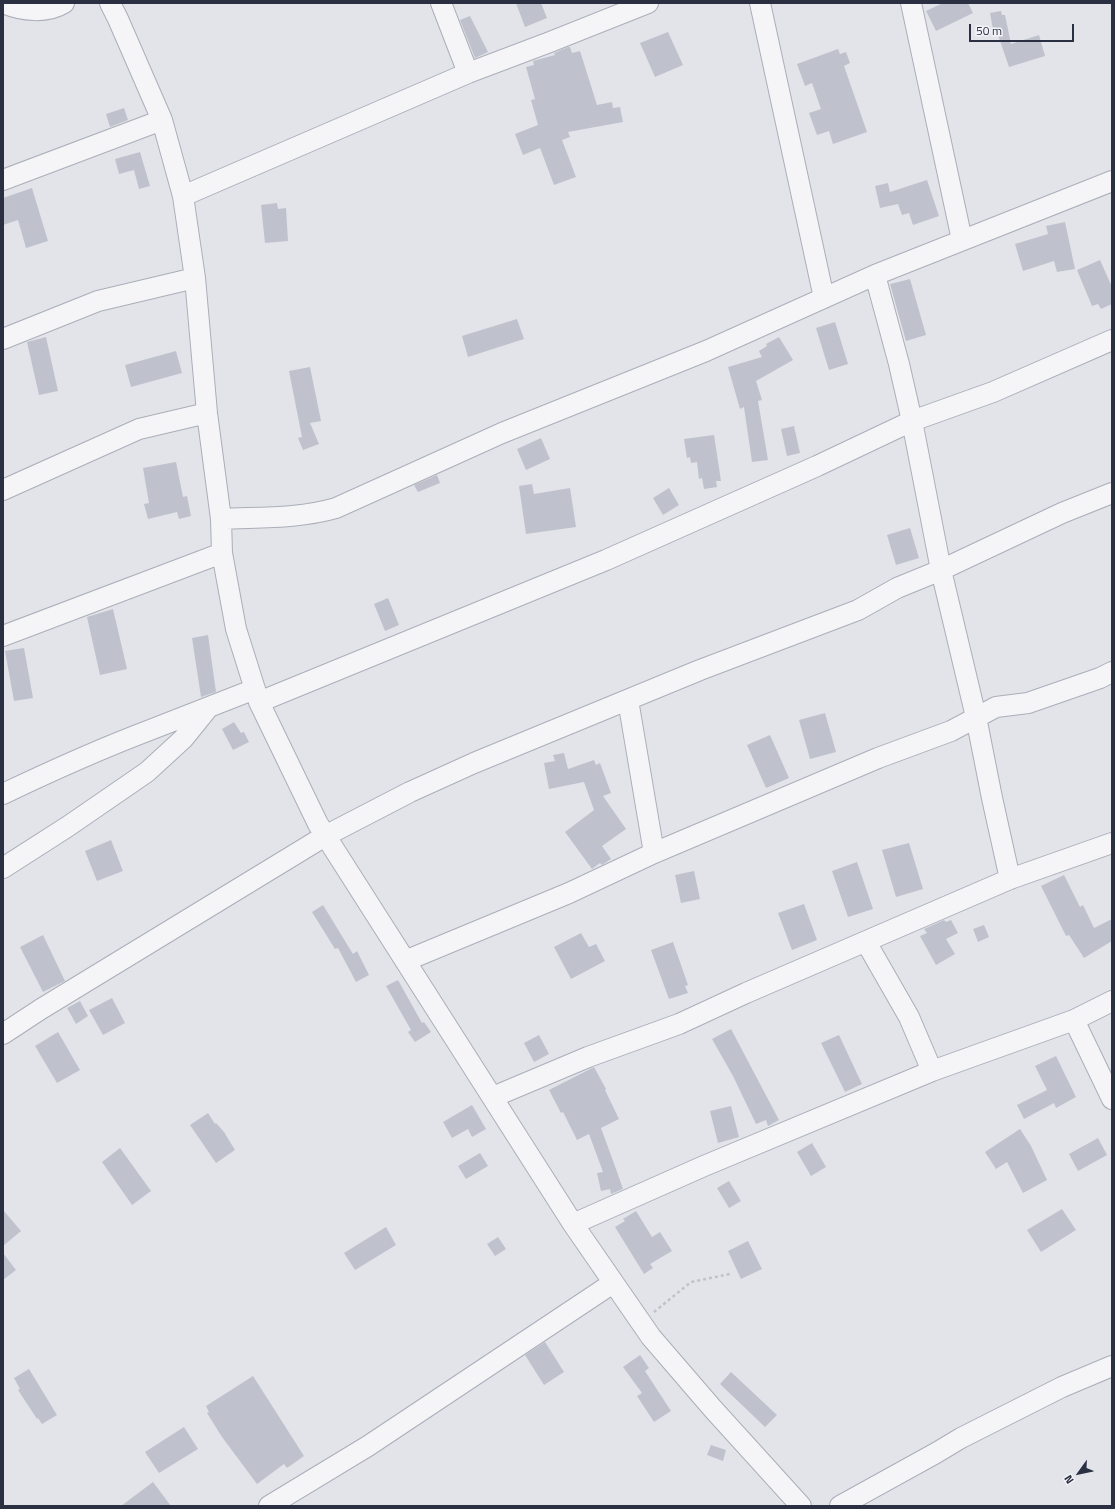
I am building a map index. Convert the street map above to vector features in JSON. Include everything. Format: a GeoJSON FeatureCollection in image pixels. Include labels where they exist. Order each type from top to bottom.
{"type":"FeatureCollection","features":[{"type":"Feature","properties":{"kind":"street"},"geometry":{"type":"LineString","coordinates":[[3,4],[13,8],[33,11],[57,7],[64,3]]}},
{"type":"Feature","properties":{"kind":"street"},"geometry":{"type":"LineString","coordinates":[[110,3],[162,120],[184,196],[195,278],[207,413],[221,518],[222,554],[236,629],[257,696],[325,836],[613,1283],[651,1337],[713,1409],[801,1506]]}},
{"type":"Feature","properties":{"kind":"street"},"geometry":{"type":"LineString","coordinates":[[441,3],[468,73]]}},
{"type":"Feature","properties":{"kind":"street"},"geometry":{"type":"LineString","coordinates":[[184,196],[468,73],[648,3]]}},
{"type":"Feature","properties":{"kind":"street"},"geometry":{"type":"LineString","coordinates":[[760,3],[824,298]]}},
{"type":"Feature","properties":{"kind":"street"},"geometry":{"type":"LineString","coordinates":[[911,3],[962,240]]}},
{"type":"Feature","properties":{"kind":"street"},"geometry":{"type":"LineString","coordinates":[[3,180],[162,120]]}},
{"type":"Feature","properties":{"kind":"street"},"geometry":{"type":"LineString","coordinates":[[221,518],[297,516],[318,513],[336,508],[502,433],[706,351],[875,275],[1112,181]]}},
{"type":"Feature","properties":{"kind":"street"},"geometry":{"type":"LineString","coordinates":[[875,275],[899,364],[912,421],[941,570],[976,717],[1010,878]]}},
{"type":"Feature","properties":{"kind":"street"},"geometry":{"type":"LineString","coordinates":[[3,339],[98,301],[195,278]]}},
{"type":"Feature","properties":{"kind":"street"},"geometry":{"type":"LineString","coordinates":[[3,794],[50,771],[150,730],[208,708],[257,696],[606,560],[817,466],[912,421],[993,392],[1112,340]]}},
{"type":"Feature","properties":{"kind":"street"},"geometry":{"type":"LineString","coordinates":[[3,490],[138,429],[207,413]]}},
{"type":"Feature","properties":{"kind":"street"},"geometry":{"type":"LineString","coordinates":[[3,1034],[41,1009],[325,836],[410,792],[474,763],[707,667],[858,610],[897,588],[941,570],[1062,513],[1112,493]]}},
{"type":"Feature","properties":{"kind":"street"},"geometry":{"type":"LineString","coordinates":[[3,636],[222,554]]}},
{"type":"Feature","properties":{"kind":"street"},"geometry":{"type":"LineString","coordinates":[[405,961],[569,893],[654,853],[878,758],[951,731],[996,707],[1028,703],[1100,678],[1112,672]]}},
{"type":"Feature","properties":{"kind":"street"},"geometry":{"type":"LineString","coordinates":[[628,700],[654,853]]}},
{"type":"Feature","properties":{"kind":"street"},"geometry":{"type":"LineString","coordinates":[[3,868],[67,827],[147,772],[183,740],[208,708]]}},
{"type":"Feature","properties":{"kind":"street"},"geometry":{"type":"LineString","coordinates":[[492,1097],[588,1057],[679,1024],[746,993],[1010,878],[1112,842]]}},
{"type":"Feature","properties":{"kind":"street"},"geometry":{"type":"LineString","coordinates":[[866,942],[909,1017],[932,1071]]}},
{"type":"Feature","properties":{"kind":"street"},"geometry":{"type":"LineString","coordinates":[[574,1224],[704,1166],[932,1071],[1074,1020],[1112,1001]]}},
{"type":"Feature","properties":{"kind":"street"},"geometry":{"type":"LineString","coordinates":[[1074,1020],[1112,1099]]}},
{"type":"Feature","properties":{"kind":"street"},"geometry":{"type":"LineString","coordinates":[[269,1506],[368,1446],[613,1283]]}},
{"type":"Feature","properties":{"kind":"street"},"geometry":{"type":"LineString","coordinates":[[840,1506],[961,1438],[1062,1387],[1112,1366]]}},
{"type":"Feature","properties":{"kind":"path"},"geometry":{"type":"LineString","coordinates":[[641,1323],[691,1282],[730,1274]]}},
{"type":"Feature","properties":{"kind":"building"},"geometry":{"type":"Polygon","coordinates":[[[516,3],[541,3],[547,18],[525,27],[516,3]]]}},
{"type":"Feature","properties":{"kind":"building"},"geometry":{"type":"Polygon","coordinates":[[[943,3],[968,3],[973,13],[936,31],[926,11],[943,3]]]}},
{"type":"Feature","properties":{"kind":"building"},"geometry":{"type":"Polygon","coordinates":[[[1001,11],[1002,15],[1005,15],[1011,44],[1039,35],[1045,56],[1009,67],[998,35],[994,35],[990,13],[1001,11]]]}},
{"type":"Feature","properties":{"kind":"building"},"geometry":{"type":"Polygon","coordinates":[[[470,16],[488,52],[475,58],[460,20],[470,16]]]}},
{"type":"Feature","properties":{"kind":"building"},"geometry":{"type":"Polygon","coordinates":[[[668,32],[683,65],[655,77],[640,43],[668,32]]]}},
{"type":"Feature","properties":{"kind":"building"},"geometry":{"type":"Polygon","coordinates":[[[570,47],[572,53],[580,51],[597,105],[612,102],[613,108],[620,107],[623,122],[568,132],[570,137],[562,140],[576,177],[554,185],[540,148],[523,155],[515,134],[538,125],[531,100],[535,99],[526,67],[534,65],[533,61],[555,55],[554,53],[570,47]]]}},
{"type":"Feature","properties":{"kind":"building"},"geometry":{"type":"Polygon","coordinates":[[[838,49],[840,54],[846,52],[850,63],[844,66],[867,132],[833,144],[829,131],[817,135],[809,113],[821,109],[812,83],[805,86],[797,64],[838,49]]]}},
{"type":"Feature","properties":{"kind":"building"},"geometry":{"type":"Polygon","coordinates":[[[124,108],[128,120],[110,127],[106,114],[124,108]]]}},
{"type":"Feature","properties":{"kind":"building"},"geometry":{"type":"Polygon","coordinates":[[[140,152],[150,186],[139,189],[134,170],[119,174],[115,159],[140,152]]]}},
{"type":"Feature","properties":{"kind":"building"},"geometry":{"type":"Polygon","coordinates":[[[927,180],[939,216],[913,225],[909,213],[902,215],[898,204],[880,208],[875,186],[888,183],[890,192],[927,180]]]}},
{"type":"Feature","properties":{"kind":"building"},"geometry":{"type":"Polygon","coordinates":[[[32,188],[48,241],[26,248],[18,220],[3,225],[3,198],[32,188]]]}},
{"type":"Feature","properties":{"kind":"building"},"geometry":{"type":"Polygon","coordinates":[[[277,203],[278,209],[286,208],[288,241],[265,243],[261,205],[277,203]]]}},
{"type":"Feature","properties":{"kind":"building"},"geometry":{"type":"Polygon","coordinates":[[[1065,222],[1075,269],[1057,272],[1054,261],[1023,271],[1015,244],[1048,234],[1046,226],[1065,222]]]}},
{"type":"Feature","properties":{"kind":"building"},"geometry":{"type":"Polygon","coordinates":[[[1100,260],[1112,287],[1112,304],[1101,309],[1098,304],[1092,306],[1077,270],[1100,260]]]}},
{"type":"Feature","properties":{"kind":"building"},"geometry":{"type":"Polygon","coordinates":[[[910,279],[926,335],[906,341],[890,284],[910,279]]]}},
{"type":"Feature","properties":{"kind":"building"},"geometry":{"type":"Polygon","coordinates":[[[517,319],[524,339],[468,357],[462,336],[517,319]]]}},
{"type":"Feature","properties":{"kind":"building"},"geometry":{"type":"Polygon","coordinates":[[[835,322],[848,364],[829,370],[816,328],[835,322]]]}},
{"type":"Feature","properties":{"kind":"building"},"geometry":{"type":"Polygon","coordinates":[[[46,337],[58,391],[39,395],[27,342],[46,337]]]}},
{"type":"Feature","properties":{"kind":"building"},"geometry":{"type":"Polygon","coordinates":[[[779,337],[793,360],[756,381],[762,400],[758,401],[768,460],[752,462],[744,407],[740,409],[728,367],[762,357],[759,351],[767,346],[766,344],[779,337]]]}},
{"type":"Feature","properties":{"kind":"building"},"geometry":{"type":"Polygon","coordinates":[[[176,351],[182,373],[131,387],[125,365],[176,351]]]}},
{"type":"Feature","properties":{"kind":"building"},"geometry":{"type":"Polygon","coordinates":[[[310,367],[321,421],[310,423],[319,444],[303,450],[298,438],[302,437],[289,371],[310,367]]]}},
{"type":"Feature","properties":{"kind":"building"},"geometry":{"type":"Polygon","coordinates":[[[794,426],[800,453],[787,456],[781,429],[794,426]]]}},
{"type":"Feature","properties":{"kind":"building"},"geometry":{"type":"Polygon","coordinates":[[[714,435],[721,481],[716,481],[717,487],[704,489],[702,478],[699,479],[697,462],[691,463],[690,457],[687,458],[684,439],[714,435]]]}},
{"type":"Feature","properties":{"kind":"building"},"geometry":{"type":"Polygon","coordinates":[[[541,438],[550,459],[526,470],[517,449],[541,438]]]}},
{"type":"Feature","properties":{"kind":"building"},"geometry":{"type":"Polygon","coordinates":[[[176,462],[183,497],[187,496],[191,516],[179,519],[177,512],[148,519],[144,504],[149,503],[143,468],[176,462]]]}},
{"type":"Feature","properties":{"kind":"building"},"geometry":{"type":"Polygon","coordinates":[[[437,475],[440,483],[418,492],[414,485],[437,475]]]}},
{"type":"Feature","properties":{"kind":"building"},"geometry":{"type":"Polygon","coordinates":[[[532,484],[534,494],[570,488],[576,527],[526,534],[519,486],[532,484]]]}},
{"type":"Feature","properties":{"kind":"building"},"geometry":{"type":"Polygon","coordinates":[[[669,488],[679,505],[663,515],[653,498],[669,488]]]}},
{"type":"Feature","properties":{"kind":"building"},"geometry":{"type":"Polygon","coordinates":[[[910,528],[919,558],[896,565],[887,535],[910,528]]]}},
{"type":"Feature","properties":{"kind":"building"},"geometry":{"type":"Polygon","coordinates":[[[388,598],[399,625],[385,631],[374,604],[388,598]]]}},
{"type":"Feature","properties":{"kind":"building"},"geometry":{"type":"Polygon","coordinates":[[[113,609],[127,669],[100,675],[87,617],[113,609]]]}},
{"type":"Feature","properties":{"kind":"building"},"geometry":{"type":"Polygon","coordinates":[[[208,635],[216,692],[201,697],[192,638],[208,635]]]}},
{"type":"Feature","properties":{"kind":"building"},"geometry":{"type":"Polygon","coordinates":[[[24,648],[33,698],[14,701],[5,651],[24,648]]]}},
{"type":"Feature","properties":{"kind":"building"},"geometry":{"type":"Polygon","coordinates":[[[825,713],[836,752],[810,759],[799,720],[825,713]]]}},
{"type":"Feature","properties":{"kind":"building"},"geometry":{"type":"Polygon","coordinates":[[[234,722],[241,733],[244,732],[249,742],[233,750],[222,729],[234,722]]]}},
{"type":"Feature","properties":{"kind":"building"},"geometry":{"type":"Polygon","coordinates":[[[770,735],[789,778],[766,788],[747,745],[770,735]]]}},
{"type":"Feature","properties":{"kind":"building"},"geometry":{"type":"Polygon","coordinates":[[[564,753],[568,769],[594,760],[596,765],[600,763],[611,793],[603,796],[626,829],[602,846],[611,859],[602,865],[600,863],[592,869],[565,832],[594,810],[584,782],[549,789],[544,763],[555,761],[553,755],[564,753]]]}},
{"type":"Feature","properties":{"kind":"building"},"geometry":{"type":"Polygon","coordinates":[[[111,840],[123,871],[97,881],[85,851],[111,840]]]}},
{"type":"Feature","properties":{"kind":"building"},"geometry":{"type":"Polygon","coordinates":[[[909,843],[923,889],[896,897],[882,850],[909,843]]]}},
{"type":"Feature","properties":{"kind":"building"},"geometry":{"type":"Polygon","coordinates":[[[857,862],[873,909],[848,917],[832,871],[857,862]]]}},
{"type":"Feature","properties":{"kind":"building"},"geometry":{"type":"Polygon","coordinates":[[[694,871],[700,899],[681,903],[675,875],[694,871]]]}},
{"type":"Feature","properties":{"kind":"building"},"geometry":{"type":"Polygon","coordinates":[[[1064,875],[1080,907],[1083,905],[1094,928],[1112,919],[1112,941],[1084,958],[1069,935],[1066,936],[1041,886],[1064,875]]]}},
{"type":"Feature","properties":{"kind":"building"},"geometry":{"type":"Polygon","coordinates":[[[804,904],[817,940],[792,950],[778,913],[804,904]]]}},
{"type":"Feature","properties":{"kind":"building"},"geometry":{"type":"Polygon","coordinates":[[[323,905],[353,954],[357,951],[369,975],[356,982],[338,948],[335,949],[312,912],[323,905]]]}},
{"type":"Feature","properties":{"kind":"building"},"geometry":{"type":"Polygon","coordinates":[[[944,920],[946,922],[951,920],[958,933],[946,939],[955,954],[936,965],[920,936],[927,933],[924,929],[944,920]]]}},
{"type":"Feature","properties":{"kind":"building"},"geometry":{"type":"Polygon","coordinates":[[[984,925],[989,937],[978,942],[973,929],[984,925]]]}},
{"type":"Feature","properties":{"kind":"building"},"geometry":{"type":"Polygon","coordinates":[[[581,933],[589,947],[596,944],[605,961],[571,979],[554,947],[581,933]]]}},
{"type":"Feature","properties":{"kind":"building"},"geometry":{"type":"Polygon","coordinates":[[[43,935],[65,981],[43,992],[20,947],[43,935]]]}},
{"type":"Feature","properties":{"kind":"building"},"geometry":{"type":"Polygon","coordinates":[[[673,942],[688,985],[685,986],[688,993],[669,999],[651,950],[673,942]]]}},
{"type":"Feature","properties":{"kind":"building"},"geometry":{"type":"Polygon","coordinates":[[[398,980],[422,1023],[424,1022],[431,1032],[415,1042],[408,1032],[411,1030],[386,986],[398,980]]]}},
{"type":"Feature","properties":{"kind":"building"},"geometry":{"type":"Polygon","coordinates":[[[112,998],[125,1023],[103,1035],[89,1010],[112,998]]]}},
{"type":"Feature","properties":{"kind":"building"},"geometry":{"type":"Polygon","coordinates":[[[80,1001],[88,1016],[76,1024],[67,1008],[80,1001]]]}},
{"type":"Feature","properties":{"kind":"building"},"geometry":{"type":"Polygon","coordinates":[[[731,1029],[779,1120],[768,1126],[766,1120],[756,1124],[733,1076],[712,1039],[731,1029]]]}},
{"type":"Feature","properties":{"kind":"building"},"geometry":{"type":"Polygon","coordinates":[[[58,1032],[80,1070],[57,1083],[35,1046],[58,1032]]]}},
{"type":"Feature","properties":{"kind":"building"},"geometry":{"type":"Polygon","coordinates":[[[539,1035],[549,1054],[534,1062],[524,1043],[539,1035]]]}},
{"type":"Feature","properties":{"kind":"building"},"geometry":{"type":"Polygon","coordinates":[[[839,1035],[862,1084],[845,1092],[821,1043],[839,1035]]]}},
{"type":"Feature","properties":{"kind":"building"},"geometry":{"type":"Polygon","coordinates":[[[1056,1056],[1076,1097],[1056,1108],[1054,1103],[1024,1119],[1017,1105],[1047,1090],[1035,1066],[1056,1056]]]}},
{"type":"Feature","properties":{"kind":"building"},"geometry":{"type":"Polygon","coordinates":[[[594,1067],[606,1089],[605,1090],[619,1119],[601,1128],[623,1189],[611,1194],[610,1189],[601,1191],[597,1173],[603,1172],[589,1134],[577,1140],[563,1112],[561,1113],[549,1090],[594,1067]]]}},
{"type":"Feature","properties":{"kind":"building"},"geometry":{"type":"Polygon","coordinates":[[[472,1105],[486,1129],[472,1137],[468,1129],[452,1138],[443,1122],[472,1105]]]}},
{"type":"Feature","properties":{"kind":"building"},"geometry":{"type":"Polygon","coordinates":[[[731,1106],[739,1137],[718,1143],[710,1111],[731,1106]]]}},
{"type":"Feature","properties":{"kind":"building"},"geometry":{"type":"Polygon","coordinates":[[[208,1113],[215,1124],[216,1123],[224,1132],[235,1150],[216,1163],[190,1125],[208,1113]]]}},
{"type":"Feature","properties":{"kind":"building"},"geometry":{"type":"Polygon","coordinates":[[[1020,1129],[1031,1146],[1047,1180],[1023,1193],[1007,1162],[996,1169],[985,1152],[1020,1129]]]}},
{"type":"Feature","properties":{"kind":"building"},"geometry":{"type":"Polygon","coordinates":[[[1098,1138],[1107,1155],[1078,1171],[1069,1154],[1098,1138]]]}},
{"type":"Feature","properties":{"kind":"building"},"geometry":{"type":"Polygon","coordinates":[[[812,1143],[826,1167],[811,1176],[797,1152],[812,1143]]]}},
{"type":"Feature","properties":{"kind":"building"},"geometry":{"type":"Polygon","coordinates":[[[120,1148],[151,1191],[132,1205],[102,1162],[120,1148]]]}},
{"type":"Feature","properties":{"kind":"building"},"geometry":{"type":"Polygon","coordinates":[[[480,1153],[488,1166],[466,1179],[458,1166],[480,1153]]]}},
{"type":"Feature","properties":{"kind":"building"},"geometry":{"type":"Polygon","coordinates":[[[729,1181],[741,1201],[729,1208],[717,1188],[729,1181]]]}},
{"type":"Feature","properties":{"kind":"building"},"geometry":{"type":"Polygon","coordinates":[[[1062,1209],[1076,1230],[1041,1252],[1027,1230],[1062,1209]]]}},
{"type":"Feature","properties":{"kind":"building"},"geometry":{"type":"Polygon","coordinates":[[[3,1210],[21,1231],[3,1246],[3,1210]]]}},
{"type":"Feature","properties":{"kind":"building"},"geometry":{"type":"Polygon","coordinates":[[[636,1211],[652,1237],[660,1232],[672,1251],[650,1264],[653,1268],[644,1274],[615,1227],[625,1221],[623,1219],[636,1211]]]}},
{"type":"Feature","properties":{"kind":"building"},"geometry":{"type":"Polygon","coordinates":[[[386,1227],[396,1245],[355,1270],[344,1253],[386,1227]]]}},
{"type":"Feature","properties":{"kind":"building"},"geometry":{"type":"Polygon","coordinates":[[[498,1237],[506,1249],[495,1256],[487,1244],[498,1237]]]}},
{"type":"Feature","properties":{"kind":"building"},"geometry":{"type":"Polygon","coordinates":[[[748,1241],[762,1269],[741,1279],[728,1251],[748,1241]]]}},
{"type":"Feature","properties":{"kind":"building"},"geometry":{"type":"Polygon","coordinates":[[[3,1253],[16,1270],[3,1280],[3,1253]]]}},
{"type":"Feature","properties":{"kind":"building"},"geometry":{"type":"Polygon","coordinates":[[[545,1342],[564,1372],[544,1385],[525,1355],[545,1342]]]}},
{"type":"Feature","properties":{"kind":"building"},"geometry":{"type":"Polygon","coordinates":[[[640,1355],[649,1368],[645,1371],[671,1411],[654,1422],[637,1396],[642,1393],[623,1367],[640,1355]]]}},
{"type":"Feature","properties":{"kind":"building"},"geometry":{"type":"Polygon","coordinates":[[[29,1369],[57,1415],[42,1424],[38,1418],[37,1419],[18,1390],[20,1389],[14,1378],[29,1369]]]}},
{"type":"Feature","properties":{"kind":"building"},"geometry":{"type":"Polygon","coordinates":[[[731,1372],[777,1415],[765,1427],[720,1384],[731,1372]]]}},
{"type":"Feature","properties":{"kind":"building"},"geometry":{"type":"Polygon","coordinates":[[[253,1376],[304,1456],[287,1468],[284,1464],[257,1484],[222,1437],[207,1413],[209,1412],[206,1406],[253,1376]]]}},
{"type":"Feature","properties":{"kind":"building"},"geometry":{"type":"Polygon","coordinates":[[[184,1427],[198,1449],[159,1473],[145,1452],[184,1427]]]}},
{"type":"Feature","properties":{"kind":"building"},"geometry":{"type":"Polygon","coordinates":[[[711,1445],[726,1450],[723,1461],[707,1455],[711,1445]]]}},
{"type":"Feature","properties":{"kind":"building"},"geometry":{"type":"Polygon","coordinates":[[[153,1482],[171,1506],[121,1506],[153,1482]]]}}]}
